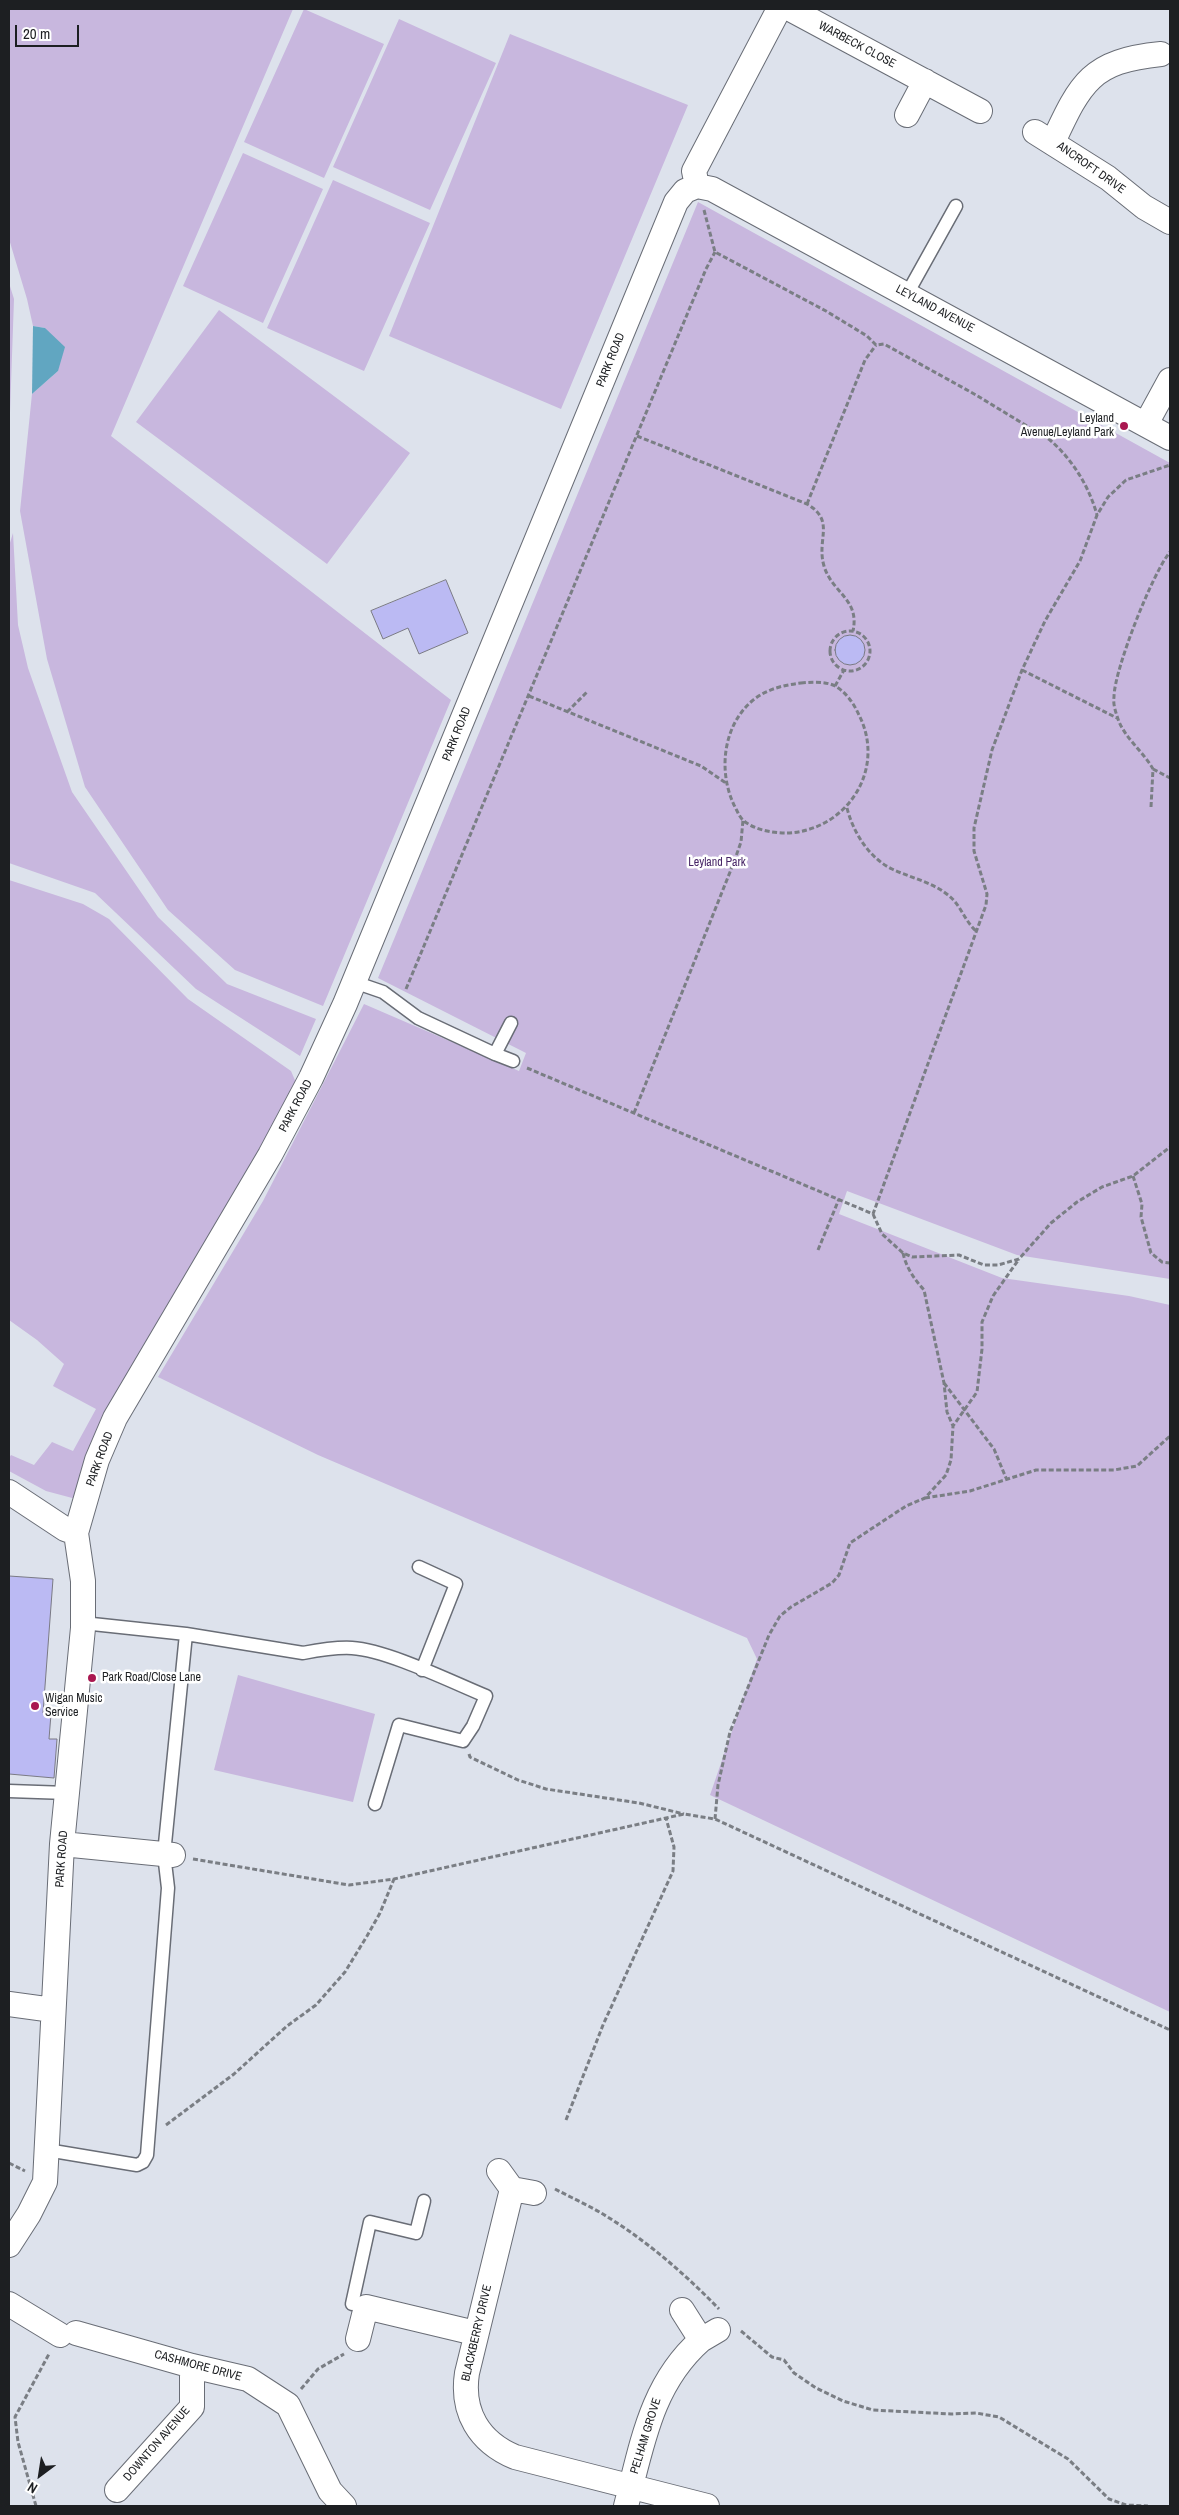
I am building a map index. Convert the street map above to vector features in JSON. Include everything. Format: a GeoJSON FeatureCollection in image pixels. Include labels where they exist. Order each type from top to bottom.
{"type":"FeatureCollection","features":[{"type":"Feature","properties":{"kind":"street"},"geometry":{"type":"LineString","coordinates":[[697,186],[694,170],[779,9]]}},
{"type":"Feature","properties":{"kind":"street","name":"WARBECK CLOSE"},"geometry":{"type":"LineString","coordinates":[[790,9],[980,111]]}},
{"type":"Feature","properties":{"kind":"street","name":"ANCROFT DRIVE"},"geometry":{"type":"LineString","coordinates":[[1164,50],[1120,61],[1096,74],[1075,95],[1044,137],[1108,178],[1144,207],[1170,222]]}},
{"type":"Feature","properties":{"kind":"street"},"geometry":{"type":"LineString","coordinates":[[907,115],[925,81]]}},
{"type":"Feature","properties":{"kind":"street","name":"LEYLAND AVENUE"},"geometry":{"type":"LineString","coordinates":[[697,186],[712,189],[1170,438]]}},
{"type":"Feature","properties":{"kind":"street","name":"PARK ROAD"},"geometry":{"type":"LineString","coordinates":[[9,2245],[29,2214],[45,2182],[62,1844],[83,1623],[83,1581],[76,1533],[97,1460],[115,1418],[270,1155],[311,1078],[354,982],[676,202],[685,191],[697,186]]}},
{"type":"Feature","properties":{"kind":"street"},"geometry":{"type":"LineString","coordinates":[[1146,424],[1170,380]]}},
{"type":"Feature","properties":{"kind":"street"},"geometry":{"type":"LineString","coordinates":[[9,1492],[65,1529],[76,1533]]}},
{"type":"Feature","properties":{"kind":"street"},"geometry":{"type":"LineString","coordinates":[[62,1844],[169,1855]]}},
{"type":"Feature","properties":{"kind":"street"},"geometry":{"type":"LineString","coordinates":[[9,2004],[53,2010]]}},
{"type":"Feature","properties":{"kind":"street","name":"BLACKBERRY DRIVE"},"geometry":{"type":"LineString","coordinates":[[515,2184],[466,2373],[466,2399],[470,2416],[488,2442],[515,2457],[629,2496],[707,2506]]}},
{"type":"Feature","properties":{"kind":"street","name":"CASHMORE DRIVE"},"geometry":{"type":"LineString","coordinates":[[9,2304],[68,2334],[248,2379],[288,2405]]}},
{"type":"Feature","properties":{"kind":"street"},"geometry":{"type":"LineString","coordinates":[[358,2339],[355,2304],[475,2333]]}},
{"type":"Feature","properties":{"kind":"street"},"geometry":{"type":"LineString","coordinates":[[682,2310],[720,2328]]}},
{"type":"Feature","properties":{"kind":"street","name":"PELHAM GROVE"},"geometry":{"type":"LineString","coordinates":[[629,2496],[656,2399],[674,2368],[686,2353],[720,2328]]}},
{"type":"Feature","properties":{"kind":"street","name":"DOWNTON AVENUE"},"geometry":{"type":"LineString","coordinates":[[117,2490],[192,2407],[192,2366]]}},
{"type":"Feature","properties":{"kind":"street"},"geometry":{"type":"LineString","coordinates":[[288,2405],[330,2491],[344,2506]]}},
{"type":"Feature","properties":{"kind":"lane"},"geometry":{"type":"LineString","coordinates":[[907,294],[956,206]]}},
{"type":"Feature","properties":{"kind":"lane"},"geometry":{"type":"LineString","coordinates":[[354,982],[383,992],[418,1018],[513,1061]]}},
{"type":"Feature","properties":{"kind":"lane"},"geometry":{"type":"LineString","coordinates":[[495,1054],[511,1023]]}},
{"type":"Feature","properties":{"kind":"lane"},"geometry":{"type":"LineString","coordinates":[[419,1567],[456,1584],[422,1670]]}},
{"type":"Feature","properties":{"kind":"lane"},"geometry":{"type":"LineString","coordinates":[[83,1623],[186,1634],[303,1653],[322,1649],[354,1648],[390,1658],[486,1696],[474,1726],[463,1741],[399,1725],[375,1804]]}},
{"type":"Feature","properties":{"kind":"lane"},"geometry":{"type":"LineString","coordinates":[[47,2150],[137,2165],[143,2162],[147,2155],[186,1634]]}},
{"type":"Feature","properties":{"kind":"lane"},"geometry":{"type":"LineString","coordinates":[[9,1791],[67,1793]]}},
{"type":"Feature","properties":{"kind":"lane"},"geometry":{"type":"LineString","coordinates":[[355,2304],[370,2222],[416,2233],[424,2201]]}},
{"type":"Feature","properties":{"kind":"path"},"geometry":{"type":"LineString","coordinates":[[397,1002],[410,982],[637,436],[716,252],[697,186]]}},
{"type":"Feature","properties":{"kind":"path"},"geometry":{"type":"LineString","coordinates":[[716,252],[826,311],[867,336],[876,345]]}},
{"type":"Feature","properties":{"kind":"path"},"geometry":{"type":"LineString","coordinates":[[807,504],[865,360],[876,345],[884,344],[976,395],[1050,440],[1060,449],[1079,474],[1093,501],[1097,516]]}},
{"type":"Feature","properties":{"kind":"path"},"geometry":{"type":"LineString","coordinates":[[637,436],[807,504],[820,512],[823,518],[822,554],[824,567],[834,586],[853,608],[855,616],[853,630]]}},
{"type":"Feature","properties":{"kind":"path"},"geometry":{"type":"LineString","coordinates":[[873,1214],[986,905],[987,894],[974,851],[974,828],[992,750],[1022,670],[1045,621],[1080,562],[1097,516],[1116,487],[1126,480],[1170,464]]}},
{"type":"Feature","properties":{"kind":"path"},"geometry":{"type":"LineString","coordinates":[[1170,552],[1165,558],[1147,597],[1119,669],[1114,698],[1117,718],[1129,737],[1154,769],[1170,778]]}},
{"type":"Feature","properties":{"kind":"path"},"geometry":{"type":"LineString","coordinates":[[853,630],[865,637],[870,648],[870,655],[863,667],[851,672],[833,663],[829,650],[831,643],[840,633],[853,630]]}},
{"type":"Feature","properties":{"kind":"path"},"geometry":{"type":"LineString","coordinates":[[835,686],[844,670]]}},
{"type":"Feature","properties":{"kind":"path"},"geometry":{"type":"LineString","coordinates":[[1022,670],[1117,718]]}},
{"type":"Feature","properties":{"kind":"path"},"geometry":{"type":"LineString","coordinates":[[634,1113],[734,862],[740,842],[743,820],[726,784],[725,757],[732,730],[741,713],[753,700],[769,691],[789,684],[814,682],[835,686],[850,699],[862,720],[868,747],[865,777],[847,808],[820,826],[797,832],[766,831],[743,820]]}},
{"type":"Feature","properties":{"kind":"path"},"geometry":{"type":"LineString","coordinates":[[567,712],[588,691]]}},
{"type":"Feature","properties":{"kind":"path"},"geometry":{"type":"LineString","coordinates":[[529,696],[701,766],[726,784]]}},
{"type":"Feature","properties":{"kind":"path"},"geometry":{"type":"LineString","coordinates":[[1151,807],[1154,769]]}},
{"type":"Feature","properties":{"kind":"path"},"geometry":{"type":"LineString","coordinates":[[847,808],[855,830],[875,857],[893,869],[927,882],[950,896],[958,904],[967,923],[976,931]]}},
{"type":"Feature","properties":{"kind":"path"},"geometry":{"type":"LineString","coordinates":[[513,1061],[873,1214],[882,1234],[903,1253],[923,1258],[959,1254],[984,1265],[1018,1259]]}},
{"type":"Feature","properties":{"kind":"path"},"geometry":{"type":"LineString","coordinates":[[953,1426],[977,1392],[980,1379],[982,1322],[993,1296],[1018,1259],[1051,1223],[1077,1202],[1102,1187],[1133,1176],[1170,1147]]}},
{"type":"Feature","properties":{"kind":"path"},"geometry":{"type":"LineString","coordinates":[[1133,1176],[1142,1204],[1141,1217],[1151,1253],[1162,1262],[1170,1263]]}},
{"type":"Feature","properties":{"kind":"path"},"geometry":{"type":"LineString","coordinates":[[818,1250],[839,1199]]}},
{"type":"Feature","properties":{"kind":"path"},"geometry":{"type":"LineString","coordinates":[[903,1253],[905,1262],[916,1282],[924,1290],[944,1383],[948,1412],[953,1426],[951,1460],[946,1475],[925,1498]]}},
{"type":"Feature","properties":{"kind":"path"},"geometry":{"type":"LineString","coordinates":[[944,1383],[994,1449],[1006,1478]]}},
{"type":"Feature","properties":{"kind":"path"},"geometry":{"type":"LineString","coordinates":[[715,1819],[718,1785],[730,1732],[769,1635],[780,1616],[791,1607],[832,1583],[839,1575],[850,1543],[906,1506],[925,1498],[970,1491],[1036,1470],[1114,1470],[1137,1466],[1170,1436]]}},
{"type":"Feature","properties":{"kind":"path"},"geometry":{"type":"LineString","coordinates":[[463,1741],[470,1757],[518,1780],[546,1788],[640,1803],[684,1814],[715,1819],[1170,2030]]}},
{"type":"Feature","properties":{"kind":"path"},"geometry":{"type":"LineString","coordinates":[[169,1855],[349,1886],[394,1879],[684,1814]]}},
{"type":"Feature","properties":{"kind":"path"},"geometry":{"type":"LineString","coordinates":[[566,2120],[602,2025],[673,1871],[674,1847],[666,1818]]}},
{"type":"Feature","properties":{"kind":"path"},"geometry":{"type":"LineString","coordinates":[[148,2143],[186,2108],[202,2099],[234,2074],[287,2026],[316,2005],[345,1972],[380,1913],[394,1879]]}},
{"type":"Feature","properties":{"kind":"path"},"geometry":{"type":"LineString","coordinates":[[515,2184],[553,2187],[606,2216],[685,2276],[720,2328],[772,2357],[784,2360],[794,2373],[816,2388],[843,2401],[873,2410],[951,2414],[976,2413],[999,2417],[1068,2459],[1109,2499],[1126,2505],[1148,2506]]}},
{"type":"Feature","properties":{"kind":"path"},"geometry":{"type":"LineString","coordinates":[[36,2506],[18,2442],[15,2418],[68,2334]]}},
{"type":"Feature","properties":{"kind":"path"},"geometry":{"type":"LineString","coordinates":[[288,2405],[318,2369],[340,2357],[345,2352],[350,2340],[358,2339]]}},
{"type":"Feature","properties":{"kind":"green space"},"geometry":{"type":"Polygon","coordinates":[[[9,9],[293,9],[111,436],[451,700],[323,1006],[235,970],[168,910],[85,787],[47,659],[20,511],[32,394],[58,371],[45,328],[33,326],[9,239],[9,9]]]}},
{"type":"Feature","properties":{"kind":"green space"},"geometry":{"type":"Polygon","coordinates":[[[304,9],[384,44],[324,178],[244,142],[304,9]]]}},
{"type":"Feature","properties":{"kind":"green space"},"geometry":{"type":"Polygon","coordinates":[[[399,19],[496,63],[430,210],[333,167],[399,19]]]}},
{"type":"Feature","properties":{"kind":"green space"},"geometry":{"type":"Polygon","coordinates":[[[510,34],[688,105],[561,409],[389,336],[510,34]]]}},
{"type":"Feature","properties":{"kind":"green space"},"geometry":{"type":"Polygon","coordinates":[[[243,153],[323,189],[263,323],[183,286],[243,153]]]}},
{"type":"Feature","properties":{"kind":"green space"},"geometry":{"type":"Polygon","coordinates":[[[333,180],[430,223],[364,371],[267,328],[333,180]]]}},
{"type":"Feature","properties":{"kind":"green space","name":"Leyland Park"},"geometry":{"type":"Polygon","coordinates":[[[698,202],[1170,463],[1170,1279],[1017,1255],[847,1191],[839,1214],[1002,1278],[1129,1296],[1170,1305],[1170,2012],[710,1795],[757,1659],[747,1638],[318,1455],[158,1377],[263,1201],[364,1004],[519,1071],[526,1053],[378,978],[698,202]]]}},
{"type":"Feature","properties":{"kind":"green space"},"geometry":{"type":"Polygon","coordinates":[[[9,283],[14,299],[9,441],[9,283]]]}},
{"type":"Feature","properties":{"kind":"green space"},"geometry":{"type":"Polygon","coordinates":[[[219,310],[410,453],[327,564],[136,422],[219,310]]]}},
{"type":"Feature","properties":{"kind":"green space"},"geometry":{"type":"Polygon","coordinates":[[[13,533],[18,625],[28,668],[72,792],[158,917],[227,984],[316,1019],[300,1056],[196,989],[95,893],[9,863],[9,546],[13,533]]]}},
{"type":"Feature","properties":{"kind":"green space"},"geometry":{"type":"Polygon","coordinates":[[[9,880],[83,904],[109,919],[188,999],[291,1071],[297,1085],[76,1499],[46,1491],[9,1471],[9,1458],[11,1455],[34,1465],[52,1442],[73,1451],[96,1409],[53,1386],[64,1364],[37,1340],[9,1320],[9,880]]]}},
{"type":"Feature","properties":{"kind":"green space"},"geometry":{"type":"Polygon","coordinates":[[[238,1675],[375,1714],[353,1802],[214,1770],[238,1675]]]}},
{"type":"Feature","properties":{"kind":"water"},"geometry":{"type":"Polygon","coordinates":[[[33,326],[45,328],[65,347],[58,371],[32,394],[33,326]]]}},
{"type":"Feature","properties":{"kind":"building"},"geometry":{"type":"Polygon","coordinates":[[[446,580],[468,633],[419,654],[408,628],[383,639],[371,611],[446,580]]]}},
{"type":"Feature","properties":{"kind":"building"},"geometry":{"type":"Polygon","coordinates":[[[850,635],[856,636],[864,644],[864,656],[856,664],[850,665],[844,664],[836,656],[835,650],[836,644],[844,636],[850,635]]]}},
{"type":"Feature","properties":{"kind":"building"},"geometry":{"type":"Polygon","coordinates":[[[9,1576],[53,1579],[43,1713],[51,1714],[49,1739],[57,1739],[54,1778],[9,1774],[9,1576]]]}},
{"type":"Feature","properties":{"kind":"place","name":"Leyland Avenue/Leyland Park"},"geometry":{"type":"Point","coordinates":[1124,426]}},
{"type":"Feature","properties":{"kind":"place","name":"Park Road/Close Lane"},"geometry":{"type":"Point","coordinates":[92,1678]}},
{"type":"Feature","properties":{"kind":"place","name":"Wigan Music Service"},"geometry":{"type":"Point","coordinates":[35,1706]}}]}
